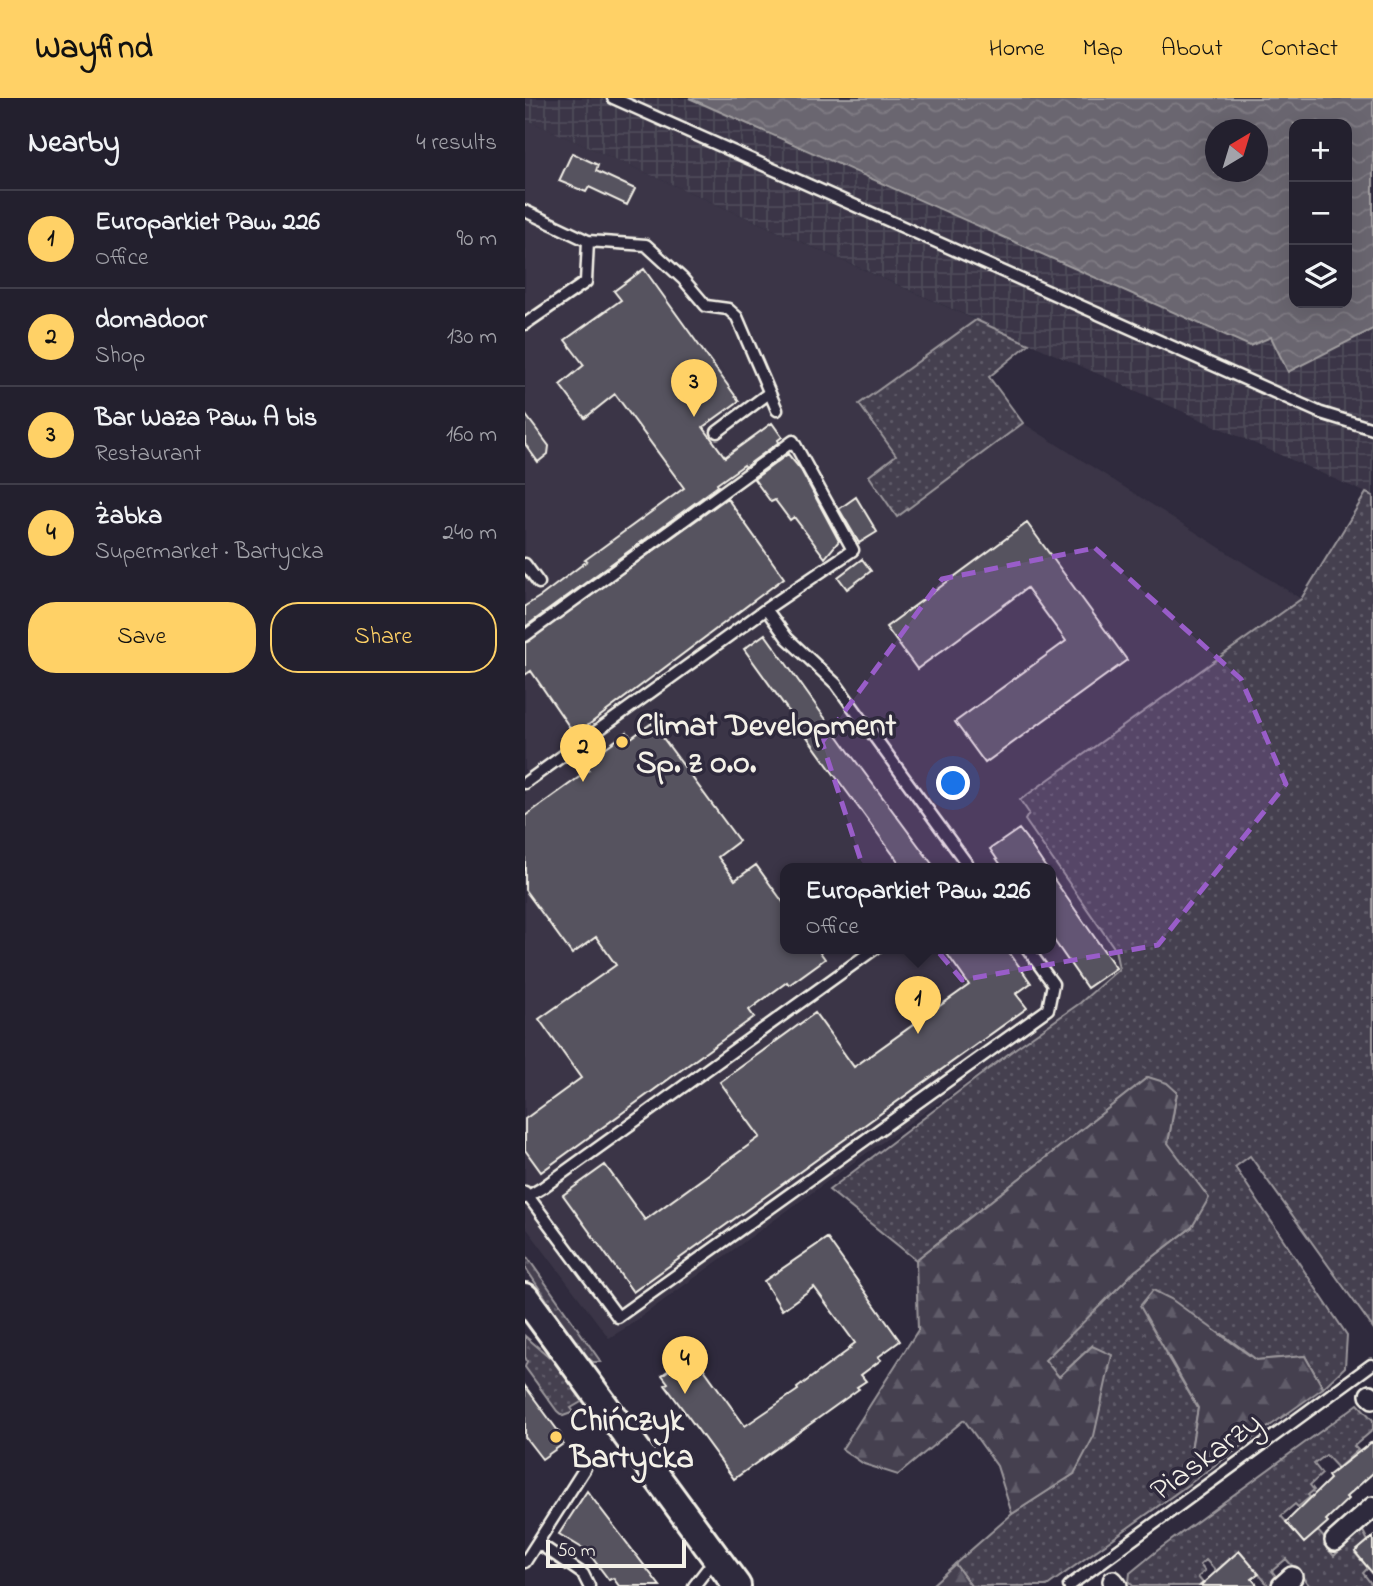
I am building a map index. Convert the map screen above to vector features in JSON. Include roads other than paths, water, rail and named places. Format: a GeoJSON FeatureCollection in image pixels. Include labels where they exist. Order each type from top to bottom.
{"type":"FeatureCollection","features":[{"type":"Feature","properties":{"kind":"street"},"geometry":{"type":"LineString","coordinates":[[525,1297],[737,1586]]}},
{"type":"Feature","properties":{"kind":"street"},"geometry":{"type":"LineString","coordinates":[[1335,1541],[1373,1507]]}},
{"type":"Feature","properties":{"kind":"lane"},"geometry":{"type":"LineString","coordinates":[[613,98],[1321,413],[1373,429]]}},
{"type":"Feature","properties":{"kind":"lane"},"geometry":{"type":"LineString","coordinates":[[525,211],[588,241],[646,245],[683,279],[706,306],[728,309],[737,317],[777,410]]}},
{"type":"Feature","properties":{"kind":"lane"},"geometry":{"type":"LineString","coordinates":[[525,324],[586,282],[588,241]]}},
{"type":"Feature","properties":{"kind":"lane"},"geometry":{"type":"LineString","coordinates":[[717,432],[769,393]]}},
{"type":"Feature","properties":{"kind":"lane"},"geometry":{"type":"LineString","coordinates":[[525,636],[793,441],[853,550],[766,609],[525,783]]}},
{"type":"Feature","properties":{"kind":"lane"},"geometry":{"type":"LineString","coordinates":[[525,564],[539,583]]}},
{"type":"Feature","properties":{"kind":"lane"},"geometry":{"type":"LineString","coordinates":[[766,609],[787,638],[836,684],[966,863]]}},
{"type":"Feature","properties":{"kind":"lane"},"geometry":{"type":"LineString","coordinates":[[867,954],[526,1195],[618,1317],[1048,1009],[1053,984],[1031,954]]}},
{"type":"Feature","properties":{"kind":"lane","name":"Piaskarzy"},"geometry":{"type":"LineString","coordinates":[[1069,1586],[1371,1365]]}},
{"type":"Feature","properties":{"kind":"lane"},"geometry":{"type":"LineString","coordinates":[[525,1562],[585,1468]]}},
{"type":"Feature","properties":{"kind":"lane"},"geometry":{"type":"LineString","coordinates":[[538,1543],[583,1574],[589,1586]]}},
{"type":"Feature","properties":{"kind":"lane"},"geometry":{"type":"LineString","coordinates":[[694,1586],[716,1557]]}},
{"type":"Feature","properties":{"kind":"water"},"geometry":{"type":"Polygon","coordinates":[[[689,98],[1373,98],[1373,329],[1288,372],[1271,337],[1250,346],[689,98]]]}},
{"type":"Feature","properties":{"kind":"place","name":"Bar Waza Paw. A bis"},"geometry":{"type":"Point","coordinates":[694,417]}},
{"type":"Feature","properties":{"kind":"place","name":"Climat Development Sp. z o.o."},"geometry":{"type":"Point","coordinates":[622,742]}},
{"type":"Feature","properties":{"kind":"place","name":"domadoor"},"geometry":{"type":"Point","coordinates":[583,782]}},
{"type":"Feature","properties":{"kind":"place","name":"Europarkiet Paw. 226"},"geometry":{"type":"Point","coordinates":[918,1034]}},
{"type":"Feature","properties":{"kind":"place","name":"Żabka"},"geometry":{"type":"Point","coordinates":[685,1394]}},
{"type":"Feature","properties":{"kind":"place","name":"Chińczyk Bartycka"},"geometry":{"type":"Point","coordinates":[556,1437]}}]}
